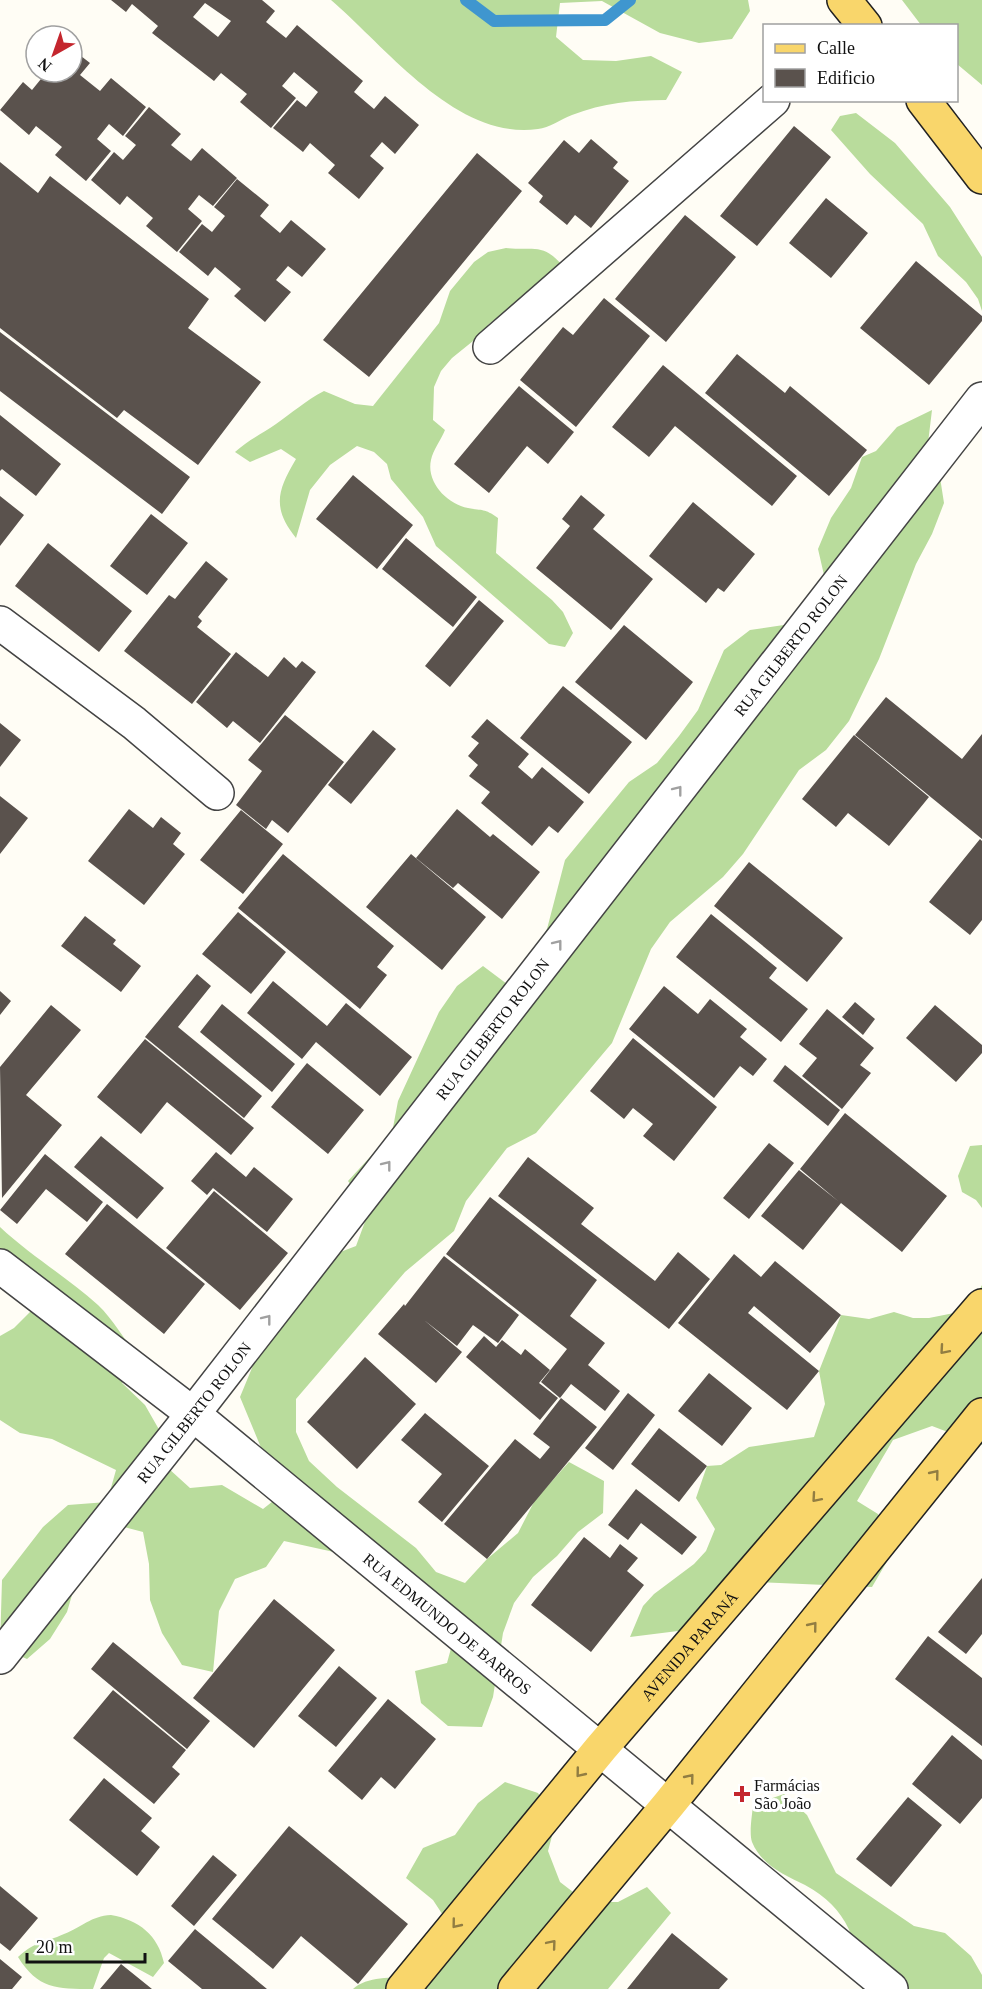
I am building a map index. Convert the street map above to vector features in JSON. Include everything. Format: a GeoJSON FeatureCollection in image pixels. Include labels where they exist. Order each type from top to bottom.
{"type":"FeatureCollection","features":[{"type":"Feature","properties":{"kind":"main road"},"geometry":{"type":"LineString","coordinates":[[925,102],[982,177]]}},
{"type":"Feature","properties":{"kind":"main road","name":"AVENIDA PARANÁ"},"geometry":{"type":"LineString","coordinates":[[403,1989],[601,1748],[982,1306]]}},
{"type":"Feature","properties":{"kind":"main road"},"geometry":{"type":"LineString","coordinates":[[515,1989],[669,1804],[982,1415]]}},
{"type":"Feature","properties":{"kind":"street"},"geometry":{"type":"LineString","coordinates":[[490,347],[770,102]]}},
{"type":"Feature","properties":{"kind":"street","name":"RUA GILBERTO ROLON"},"geometry":{"type":"LineString","coordinates":[[0,1658],[193,1414],[982,399]]}},
{"type":"Feature","properties":{"kind":"street"},"geometry":{"type":"LineString","coordinates":[[0,623],[134,723],[217,793]]}},
{"type":"Feature","properties":{"kind":"street","name":"RUA EDMUNDO DE BARROS"},"geometry":{"type":"LineString","coordinates":[[0,1266],[193,1414],[891,1989]]}},
{"type":"Feature","properties":{"kind":"green space"},"geometry":{"type":"Polygon","coordinates":[[[331,0],[748,0],[750,11],[732,39],[699,43],[660,33],[602,1],[560,3],[556,37],[583,60],[616,61],[651,56],[682,72],[666,100],[607,105],[572,115],[538,129],[508,129],[479,121],[451,106],[399,65],[331,0]]]}},
{"type":"Feature","properties":{"kind":"green space"},"geometry":{"type":"Polygon","coordinates":[[[902,0],[982,0],[982,85],[958,65],[958,24],[920,24],[902,0]]]}},
{"type":"Feature","properties":{"kind":"green space"},"geometry":{"type":"Polygon","coordinates":[[[856,113],[895,143],[950,207],[982,257],[982,311],[978,299],[966,282],[938,256],[923,224],[870,174],[831,130],[840,116],[856,113]]]}},
{"type":"Feature","properties":{"kind":"green space"},"geometry":{"type":"Polygon","coordinates":[[[506,248],[538,249],[550,254],[564,267],[489,324],[441,371],[434,387],[433,420],[445,430],[432,456],[430,468],[435,484],[446,497],[460,506],[486,511],[498,518],[496,553],[563,612],[573,633],[565,647],[549,644],[436,546],[423,517],[391,479],[387,464],[374,452],[357,446],[330,465],[310,490],[296,538],[283,518],[280,499],[281,490],[296,459],[281,449],[250,462],[235,452],[324,391],[355,404],[373,406],[439,323],[450,291],[474,262],[488,252],[506,248]]]}},
{"type":"Feature","properties":{"kind":"green space"},"geometry":{"type":"Polygon","coordinates":[[[932,410],[928,443],[939,471],[944,503],[932,534],[916,564],[879,659],[849,721],[826,750],[799,770],[743,854],[723,877],[670,922],[651,949],[612,1043],[536,1133],[507,1148],[466,1201],[454,1231],[405,1272],[296,1399],[296,1432],[309,1461],[337,1487],[416,1548],[436,1572],[465,1583],[487,1559],[518,1533],[535,1500],[569,1462],[604,1481],[603,1513],[578,1532],[557,1556],[533,1577],[514,1603],[503,1633],[493,1697],[482,1727],[448,1726],[421,1703],[415,1671],[447,1663],[453,1641],[352,1556],[284,1541],[266,1567],[235,1579],[219,1611],[213,1672],[182,1665],[162,1633],[150,1600],[149,1564],[143,1532],[109,1523],[77,1578],[67,1612],[50,1639],[27,1659],[0,1647],[2,1580],[43,1527],[68,1505],[107,1502],[116,1470],[52,1439],[20,1433],[0,1420],[0,1336],[14,1328],[36,1306],[0,1260],[0,1227],[98,1305],[138,1356],[122,1383],[145,1405],[161,1433],[168,1468],[190,1488],[222,1485],[263,1509],[287,1490],[267,1462],[240,1397],[266,1334],[322,1259],[356,1246],[369,1211],[348,1181],[392,1133],[398,1101],[439,1012],[457,986],[483,966],[507,984],[530,959],[547,929],[565,860],[629,782],[657,763],[679,736],[698,710],[724,650],[750,630],[817,620],[827,588],[818,549],[831,518],[851,488],[862,457],[876,451],[897,427],[932,410]]]}},
{"type":"Feature","properties":{"kind":"green space"},"geometry":{"type":"Polygon","coordinates":[[[982,1145],[982,1208],[976,1200],[962,1192],[958,1176],[970,1146],[982,1145]]]}},
{"type":"Feature","properties":{"kind":"green space"},"geometry":{"type":"Polygon","coordinates":[[[982,1285],[982,1445],[932,1426],[893,1440],[857,1501],[878,1514],[889,1558],[872,1587],[735,1581],[694,1629],[630,1637],[643,1606],[654,1594],[694,1564],[706,1551],[715,1529],[696,1498],[707,1466],[721,1465],[749,1447],[814,1437],[825,1404],[819,1371],[841,1315],[869,1319],[894,1312],[913,1318],[929,1318],[969,1310],[982,1285]]]}},
{"type":"Feature","properties":{"kind":"green space"},"geometry":{"type":"Polygon","coordinates":[[[505,1782],[538,1793],[556,1821],[548,1851],[560,1882],[586,1902],[618,1902],[647,1887],[671,1913],[608,1989],[353,1989],[372,1980],[411,1977],[452,1929],[433,1900],[406,1878],[423,1848],[455,1835],[478,1803],[505,1782]]]}},
{"type":"Feature","properties":{"kind":"green space"},"geometry":{"type":"Polygon","coordinates":[[[784,1794],[807,1815],[836,1873],[914,1926],[945,1933],[971,1956],[982,1975],[982,1989],[862,1989],[854,1942],[841,1916],[820,1894],[768,1864],[752,1842],[753,1805],[784,1794]]]}},
{"type":"Feature","properties":{"kind":"green space"},"geometry":{"type":"Polygon","coordinates":[[[111,1915],[121,1917],[146,1930],[157,1944],[164,1963],[153,1977],[109,1953],[104,1958],[93,1989],[58,1987],[33,1976],[18,1957],[36,1945],[92,1920],[111,1915]]]}},
{"type":"Feature","properties":{"kind":"building"},"geometry":{"type":"Polygon","coordinates":[[[111,0],[262,0],[275,11],[266,22],[286,38],[297,25],[363,81],[354,92],[374,109],[385,96],[419,125],[395,154],[382,142],[370,156],[384,168],[359,199],[328,173],[335,165],[310,143],[303,152],[273,128],[297,100],[306,107],[318,92],[294,72],[282,86],[296,98],[271,128],[240,102],[247,94],[221,73],[214,81],[152,33],[158,26],[132,4],[126,12],[111,0]],[[205,3],[193,17],[218,37],[231,21],[205,3]]]}},
{"type":"Feature","properties":{"kind":"building"},"geometry":{"type":"Polygon","coordinates":[[[84,58],[90,63],[84,70],[84,58]]]}},
{"type":"Feature","properties":{"kind":"building"},"geometry":{"type":"Polygon","coordinates":[[[84,78],[100,91],[111,78],[146,107],[123,136],[109,124],[97,139],[111,151],[86,181],[55,155],[62,147],[36,126],[29,135],[0,110],[23,82],[32,90],[37,84],[84,84],[84,78]]]}},
{"type":"Feature","properties":{"kind":"building"},"geometry":{"type":"Polygon","coordinates":[[[149,107],[181,134],[171,145],[191,161],[202,148],[237,178],[213,206],[199,195],[188,209],[202,221],[177,252],[146,226],[153,218],[127,196],[120,205],[91,180],[114,152],[123,160],[136,145],[125,136],[149,107]]]}},
{"type":"Feature","properties":{"kind":"building"},"geometry":{"type":"Polygon","coordinates":[[[794,126],[831,157],[757,246],[720,216],[794,126]]]}},
{"type":"Feature","properties":{"kind":"building"},"geometry":{"type":"Polygon","coordinates":[[[591,139],[618,162],[613,168],[629,181],[591,228],[575,215],[567,225],[539,202],[543,196],[528,183],[564,140],[579,153],[591,139]]]}},
{"type":"Feature","properties":{"kind":"building"},"geometry":{"type":"Polygon","coordinates":[[[477,153],[522,191],[369,377],[323,340],[477,153]]]}},
{"type":"Feature","properties":{"kind":"building"},"geometry":{"type":"Polygon","coordinates":[[[0,162],[38,193],[50,176],[209,299],[188,328],[261,382],[198,465],[124,410],[117,418],[0,328],[0,162]]]}},
{"type":"Feature","properties":{"kind":"building"},"geometry":{"type":"Polygon","coordinates":[[[237,179],[269,205],[260,216],[280,233],[291,220],[326,249],[302,277],[288,266],[276,280],[291,292],[265,322],[234,296],[241,289],[215,267],[208,276],[179,252],[202,224],[212,232],[225,216],[214,207],[237,179]]]}},
{"type":"Feature","properties":{"kind":"building"},"geometry":{"type":"Polygon","coordinates":[[[826,198],[868,233],[831,278],[789,243],[826,198]]]}},
{"type":"Feature","properties":{"kind":"building"},"geometry":{"type":"Polygon","coordinates":[[[685,215],[736,257],[666,342],[615,299],[685,215]]]}},
{"type":"Feature","properties":{"kind":"building"},"geometry":{"type":"Polygon","coordinates":[[[916,261],[982,316],[982,321],[929,385],[860,328],[916,261]]]}},
{"type":"Feature","properties":{"kind":"building"},"geometry":{"type":"Polygon","coordinates":[[[604,298],[650,336],[576,427],[520,380],[563,327],[573,335],[604,298]]]}},
{"type":"Feature","properties":{"kind":"building"},"geometry":{"type":"Polygon","coordinates":[[[0,332],[190,477],[162,514],[0,391],[0,332]]]}},
{"type":"Feature","properties":{"kind":"building"},"geometry":{"type":"Polygon","coordinates":[[[737,354],[785,393],[790,386],[867,450],[829,496],[705,393],[737,354]]]}},
{"type":"Feature","properties":{"kind":"building"},"geometry":{"type":"Polygon","coordinates":[[[663,365],[797,476],[772,506],[675,426],[649,457],[612,427],[663,365]]]}},
{"type":"Feature","properties":{"kind":"building"},"geometry":{"type":"Polygon","coordinates":[[[519,386],[574,432],[548,464],[527,446],[489,493],[454,464],[519,386]]]}},
{"type":"Feature","properties":{"kind":"building"},"geometry":{"type":"Polygon","coordinates":[[[0,415],[61,464],[36,496],[2,469],[0,471],[0,415]]]}},
{"type":"Feature","properties":{"kind":"building"},"geometry":{"type":"Polygon","coordinates":[[[353,475],[413,525],[377,569],[316,519],[353,475]]]}},
{"type":"Feature","properties":{"kind":"building"},"geometry":{"type":"Polygon","coordinates":[[[581,495],[605,515],[593,529],[653,579],[611,630],[536,568],[570,526],[562,519],[581,495]]]}},
{"type":"Feature","properties":{"kind":"building"},"geometry":{"type":"Polygon","coordinates":[[[0,496],[24,515],[0,546],[0,496]]]}},
{"type":"Feature","properties":{"kind":"building"},"geometry":{"type":"Polygon","coordinates":[[[693,502],[755,554],[724,592],[718,588],[706,603],[649,556],[693,502]]]}},
{"type":"Feature","properties":{"kind":"building"},"geometry":{"type":"Polygon","coordinates":[[[151,514],[188,543],[147,595],[110,566],[151,514]]]}},
{"type":"Feature","properties":{"kind":"building"},"geometry":{"type":"Polygon","coordinates":[[[406,538],[477,597],[453,627],[382,569],[406,538]]]}},
{"type":"Feature","properties":{"kind":"building"},"geometry":{"type":"Polygon","coordinates":[[[48,543],[132,611],[99,652],[15,586],[48,543]]]}},
{"type":"Feature","properties":{"kind":"building"},"geometry":{"type":"Polygon","coordinates":[[[206,561],[228,579],[198,617],[202,621],[197,627],[231,654],[192,704],[124,651],[169,595],[175,599],[206,561]]]}},
{"type":"Feature","properties":{"kind":"building"},"geometry":{"type":"Polygon","coordinates":[[[479,600],[504,621],[450,687],[425,666],[479,600]]]}},
{"type":"Feature","properties":{"kind":"building"},"geometry":{"type":"Polygon","coordinates":[[[624,625],[693,682],[646,740],[575,682],[624,625]]]}},
{"type":"Feature","properties":{"kind":"building"},"geometry":{"type":"Polygon","coordinates":[[[236,652],[268,677],[284,657],[296,668],[302,661],[316,672],[260,743],[233,721],[227,728],[196,702],[236,652]]]}},
{"type":"Feature","properties":{"kind":"building"},"geometry":{"type":"Polygon","coordinates":[[[563,686],[632,742],[589,794],[520,738],[563,686]]]}},
{"type":"Feature","properties":{"kind":"building"},"geometry":{"type":"Polygon","coordinates":[[[886,697],[962,759],[982,734],[982,839],[855,735],[886,697]]]}},
{"type":"Feature","properties":{"kind":"building"},"geometry":{"type":"Polygon","coordinates":[[[285,715],[344,762],[288,833],[272,820],[266,829],[236,805],[262,771],[248,760],[285,715]]]}},
{"type":"Feature","properties":{"kind":"building"},"geometry":{"type":"Polygon","coordinates":[[[487,719],[529,754],[518,767],[532,779],[542,767],[584,802],[558,833],[549,826],[532,846],[481,803],[490,792],[469,776],[478,765],[468,756],[479,743],[471,737],[487,719]]]}},
{"type":"Feature","properties":{"kind":"building"},"geometry":{"type":"Polygon","coordinates":[[[0,723],[21,740],[0,767],[0,723]]]}},
{"type":"Feature","properties":{"kind":"building"},"geometry":{"type":"Polygon","coordinates":[[[373,730],[396,749],[351,804],[328,785],[373,730]]]}},
{"type":"Feature","properties":{"kind":"building"},"geometry":{"type":"Polygon","coordinates":[[[854,735],[929,797],[889,846],[848,813],[836,827],[802,799],[854,735]]]}},
{"type":"Feature","properties":{"kind":"building"},"geometry":{"type":"Polygon","coordinates":[[[0,796],[28,818],[0,854],[0,796]]]}},
{"type":"Feature","properties":{"kind":"building"},"geometry":{"type":"Polygon","coordinates":[[[129,809],[153,828],[161,817],[181,833],[173,844],[185,854],[144,905],[88,861],[129,809]]]}},
{"type":"Feature","properties":{"kind":"building"},"geometry":{"type":"Polygon","coordinates":[[[457,809],[490,837],[493,834],[540,872],[502,919],[458,883],[453,888],[416,858],[457,809]]]}},
{"type":"Feature","properties":{"kind":"building"},"geometry":{"type":"Polygon","coordinates":[[[241,810],[283,844],[243,894],[200,860],[241,810]]]}},
{"type":"Feature","properties":{"kind":"building"},"geometry":{"type":"Polygon","coordinates":[[[980,839],[982,841],[982,920],[970,935],[929,902],[980,839]]]}},
{"type":"Feature","properties":{"kind":"building"},"geometry":{"type":"Polygon","coordinates":[[[283,854],[394,946],[377,967],[387,975],[360,1009],[238,908],[283,854]]]}},
{"type":"Feature","properties":{"kind":"building"},"geometry":{"type":"Polygon","coordinates":[[[411,854],[486,917],[442,970],[366,907],[411,854]]]}},
{"type":"Feature","properties":{"kind":"building"},"geometry":{"type":"Polygon","coordinates":[[[749,862],[843,938],[807,982],[714,906],[749,862]]]}},
{"type":"Feature","properties":{"kind":"building"},"geometry":{"type":"Polygon","coordinates":[[[238,912],[286,952],[251,994],[202,954],[238,912]]]}},
{"type":"Feature","properties":{"kind":"building"},"geometry":{"type":"Polygon","coordinates":[[[711,914],[777,968],[769,978],[808,1009],[781,1042],[676,957],[711,914]]]}},
{"type":"Feature","properties":{"kind":"building"},"geometry":{"type":"Polygon","coordinates":[[[85,916],[116,940],[113,944],[141,966],[121,992],[61,946],[85,916]]]}},
{"type":"Feature","properties":{"kind":"building"},"geometry":{"type":"Polygon","coordinates":[[[197,974],[211,986],[178,1027],[262,1096],[244,1118],[145,1037],[197,974]]]}},
{"type":"Feature","properties":{"kind":"building"},"geometry":{"type":"Polygon","coordinates":[[[273,981],[327,1026],[346,1003],[412,1057],[380,1096],[316,1042],[302,1059],[247,1013],[273,981]]]}},
{"type":"Feature","properties":{"kind":"building"},"geometry":{"type":"Polygon","coordinates":[[[664,986],[698,1014],[710,999],[747,1029],[740,1037],[767,1059],[753,1076],[740,1066],[714,1098],[629,1029],[664,986]]]}},
{"type":"Feature","properties":{"kind":"building"},"geometry":{"type":"Polygon","coordinates":[[[0,991],[11,1001],[0,1015],[0,991]]]}},
{"type":"Feature","properties":{"kind":"building"},"geometry":{"type":"Polygon","coordinates":[[[855,1002],[875,1019],[863,1035],[842,1017],[855,1002]]]}},
{"type":"Feature","properties":{"kind":"building"},"geometry":{"type":"Polygon","coordinates":[[[222,1004],[295,1064],[272,1092],[200,1032],[222,1004]]]}},
{"type":"Feature","properties":{"kind":"building"},"geometry":{"type":"Polygon","coordinates":[[[51,1005],[81,1030],[26,1095],[62,1125],[2,1198],[0,1067],[51,1005]]]}},
{"type":"Feature","properties":{"kind":"building"},"geometry":{"type":"Polygon","coordinates":[[[935,1005],[982,1045],[982,1053],[956,1082],[906,1038],[935,1005]]]}},
{"type":"Feature","properties":{"kind":"building"},"geometry":{"type":"Polygon","coordinates":[[[827,1009],[874,1048],[860,1065],[871,1073],[842,1109],[802,1076],[817,1058],[799,1044],[827,1009]]]}},
{"type":"Feature","properties":{"kind":"building"},"geometry":{"type":"Polygon","coordinates":[[[633,1038],[717,1107],[674,1161],[643,1136],[653,1124],[633,1108],[624,1119],[590,1091],[633,1038]]]}},
{"type":"Feature","properties":{"kind":"building"},"geometry":{"type":"Polygon","coordinates":[[[145,1039],[254,1128],[231,1155],[167,1102],[141,1134],[97,1097],[145,1039]]]}},
{"type":"Feature","properties":{"kind":"building"},"geometry":{"type":"Polygon","coordinates":[[[307,1063],[364,1110],[328,1154],[271,1107],[307,1063]]]}},
{"type":"Feature","properties":{"kind":"building"},"geometry":{"type":"Polygon","coordinates":[[[785,1065],[840,1110],[828,1126],[773,1081],[785,1065]]]}},
{"type":"Feature","properties":{"kind":"building"},"geometry":{"type":"Polygon","coordinates":[[[845,1113],[947,1196],[902,1252],[841,1203],[803,1250],[761,1216],[799,1170],[838,1201],[800,1169],[845,1113]]]}},
{"type":"Feature","properties":{"kind":"building"},"geometry":{"type":"Polygon","coordinates":[[[101,1136],[164,1188],[137,1219],[74,1167],[101,1136]]]}},
{"type":"Feature","properties":{"kind":"building"},"geometry":{"type":"Polygon","coordinates":[[[769,1143],[794,1163],[749,1219],[723,1198],[769,1143]]]}},
{"type":"Feature","properties":{"kind":"building"},"geometry":{"type":"Polygon","coordinates":[[[216,1152],[246,1177],[254,1167],[293,1199],[267,1232],[213,1188],[207,1195],[191,1181],[216,1152]]]}},
{"type":"Feature","properties":{"kind":"building"},"geometry":{"type":"Polygon","coordinates":[[[45,1154],[103,1202],[87,1222],[46,1189],[17,1224],[0,1210],[45,1154]]]}},
{"type":"Feature","properties":{"kind":"building"},"geometry":{"type":"Polygon","coordinates":[[[528,1157],[594,1208],[581,1224],[655,1281],[678,1252],[710,1279],[669,1329],[498,1196],[528,1157]]]}},
{"type":"Feature","properties":{"kind":"building"},"geometry":{"type":"Polygon","coordinates":[[[214,1191],[288,1253],[240,1310],[166,1248],[214,1191]]]}},
{"type":"Feature","properties":{"kind":"building"},"geometry":{"type":"Polygon","coordinates":[[[490,1197],[597,1280],[570,1316],[605,1343],[588,1365],[620,1391],[605,1411],[571,1384],[560,1398],[541,1382],[567,1349],[446,1254],[490,1197]]]}},
{"type":"Feature","properties":{"kind":"building"},"geometry":{"type":"Polygon","coordinates":[[[107,1204],[205,1284],[164,1334],[65,1254],[107,1204]]]}},
{"type":"Feature","properties":{"kind":"building"},"geometry":{"type":"Polygon","coordinates":[[[734,1254],[761,1277],[775,1261],[841,1315],[810,1353],[754,1306],[748,1313],[819,1371],[787,1410],[678,1323],[734,1254]]]}},
{"type":"Feature","properties":{"kind":"building"},"geometry":{"type":"Polygon","coordinates":[[[444,1256],[519,1315],[498,1343],[473,1325],[457,1346],[424,1320],[462,1352],[436,1383],[378,1334],[404,1304],[405,1306],[444,1256]]]}},
{"type":"Feature","properties":{"kind":"building"},"geometry":{"type":"Polygon","coordinates":[[[484,1336],[496,1347],[502,1340],[521,1355],[525,1349],[550,1370],[539,1383],[558,1398],[540,1420],[466,1357],[484,1336]]]}},
{"type":"Feature","properties":{"kind":"building"},"geometry":{"type":"Polygon","coordinates":[[[365,1357],[416,1404],[357,1469],[307,1422],[365,1357]]]}},
{"type":"Feature","properties":{"kind":"building"},"geometry":{"type":"Polygon","coordinates":[[[709,1373],[752,1408],[722,1446],[678,1411],[709,1373]]]}},
{"type":"Feature","properties":{"kind":"building"},"geometry":{"type":"Polygon","coordinates":[[[628,1393],[655,1415],[613,1470],[585,1448],[628,1393]]]}},
{"type":"Feature","properties":{"kind":"building"},"geometry":{"type":"Polygon","coordinates":[[[561,1398],[597,1427],[487,1559],[444,1524],[515,1439],[540,1459],[550,1447],[533,1434],[561,1398]]]}},
{"type":"Feature","properties":{"kind":"building"},"geometry":{"type":"Polygon","coordinates":[[[425,1413],[489,1466],[442,1522],[418,1502],[442,1474],[401,1440],[425,1413]]]}},
{"type":"Feature","properties":{"kind":"building"},"geometry":{"type":"Polygon","coordinates":[[[659,1428],[707,1466],[679,1502],[631,1464],[659,1428]]]}},
{"type":"Feature","properties":{"kind":"building"},"geometry":{"type":"Polygon","coordinates":[[[636,1489],[697,1537],[682,1555],[641,1523],[628,1540],[608,1525],[636,1489]]]}},
{"type":"Feature","properties":{"kind":"building"},"geometry":{"type":"Polygon","coordinates":[[[584,1537],[610,1558],[620,1544],[638,1558],[627,1571],[644,1585],[591,1652],[531,1605],[584,1537]]]}},
{"type":"Feature","properties":{"kind":"building"},"geometry":{"type":"Polygon","coordinates":[[[982,1578],[982,1634],[966,1654],[938,1632],[982,1578]]]}},
{"type":"Feature","properties":{"kind":"building"},"geometry":{"type":"Polygon","coordinates":[[[274,1599],[335,1650],[254,1748],[193,1698],[274,1599]]]}},
{"type":"Feature","properties":{"kind":"building"},"geometry":{"type":"Polygon","coordinates":[[[928,1636],[982,1678],[982,1746],[895,1679],[928,1636]]]}},
{"type":"Feature","properties":{"kind":"building"},"geometry":{"type":"Polygon","coordinates":[[[113,1642],[210,1721],[187,1749],[91,1669],[113,1642]]]}},
{"type":"Feature","properties":{"kind":"building"},"geometry":{"type":"Polygon","coordinates":[[[339,1666],[377,1698],[336,1747],[298,1716],[339,1666]]]}},
{"type":"Feature","properties":{"kind":"building"},"geometry":{"type":"Polygon","coordinates":[[[113,1690],[186,1750],[172,1767],[180,1774],[154,1804],[73,1738],[113,1690]]]}},
{"type":"Feature","properties":{"kind":"building"},"geometry":{"type":"Polygon","coordinates":[[[388,1699],[436,1739],[395,1789],[381,1777],[362,1800],[328,1771],[388,1699]]]}},
{"type":"Feature","properties":{"kind":"building"},"geometry":{"type":"Polygon","coordinates":[[[952,1735],[982,1760],[982,1798],[960,1824],[912,1784],[952,1735]]]}},
{"type":"Feature","properties":{"kind":"building"},"geometry":{"type":"Polygon","coordinates":[[[104,1778],[152,1818],[141,1831],[160,1847],[137,1876],[69,1820],[104,1778]]]}},
{"type":"Feature","properties":{"kind":"building"},"geometry":{"type":"Polygon","coordinates":[[[908,1797],[942,1825],[891,1887],[856,1859],[908,1797]]]}},
{"type":"Feature","properties":{"kind":"building"},"geometry":{"type":"Polygon","coordinates":[[[289,1826],[408,1924],[358,1984],[301,1936],[273,1969],[212,1919],[289,1826]]]}},
{"type":"Feature","properties":{"kind":"building"},"geometry":{"type":"Polygon","coordinates":[[[213,1855],[237,1875],[194,1926],[171,1906],[213,1855]]]}},
{"type":"Feature","properties":{"kind":"building"},"geometry":{"type":"Polygon","coordinates":[[[0,1886],[38,1918],[10,1951],[0,1943],[0,1886]]]}},
{"type":"Feature","properties":{"kind":"building"},"geometry":{"type":"Polygon","coordinates":[[[195,1929],[267,1989],[202,1989],[168,1961],[195,1929]]]}},
{"type":"Feature","properties":{"kind":"building"},"geometry":{"type":"Polygon","coordinates":[[[672,1933],[728,1979],[719,1989],[627,1989],[672,1933]]]}},
{"type":"Feature","properties":{"kind":"building"},"geometry":{"type":"Polygon","coordinates":[[[0,1959],[22,1977],[12,1989],[0,1989],[0,1959]]]}},
{"type":"Feature","properties":{"kind":"building"},"geometry":{"type":"Polygon","coordinates":[[[121,1964],[152,1989],[100,1989],[121,1964]]]}},
{"type":"Feature","properties":{"kind":"waterway"},"geometry":{"type":"LineString","coordinates":[[466,0],[494,21],[605,20],[630,0]]}},
{"type":"Feature","properties":{"kind":"place","name":"Farmácias São João"},"geometry":{"type":"Point","coordinates":[742,1794]}}]}
